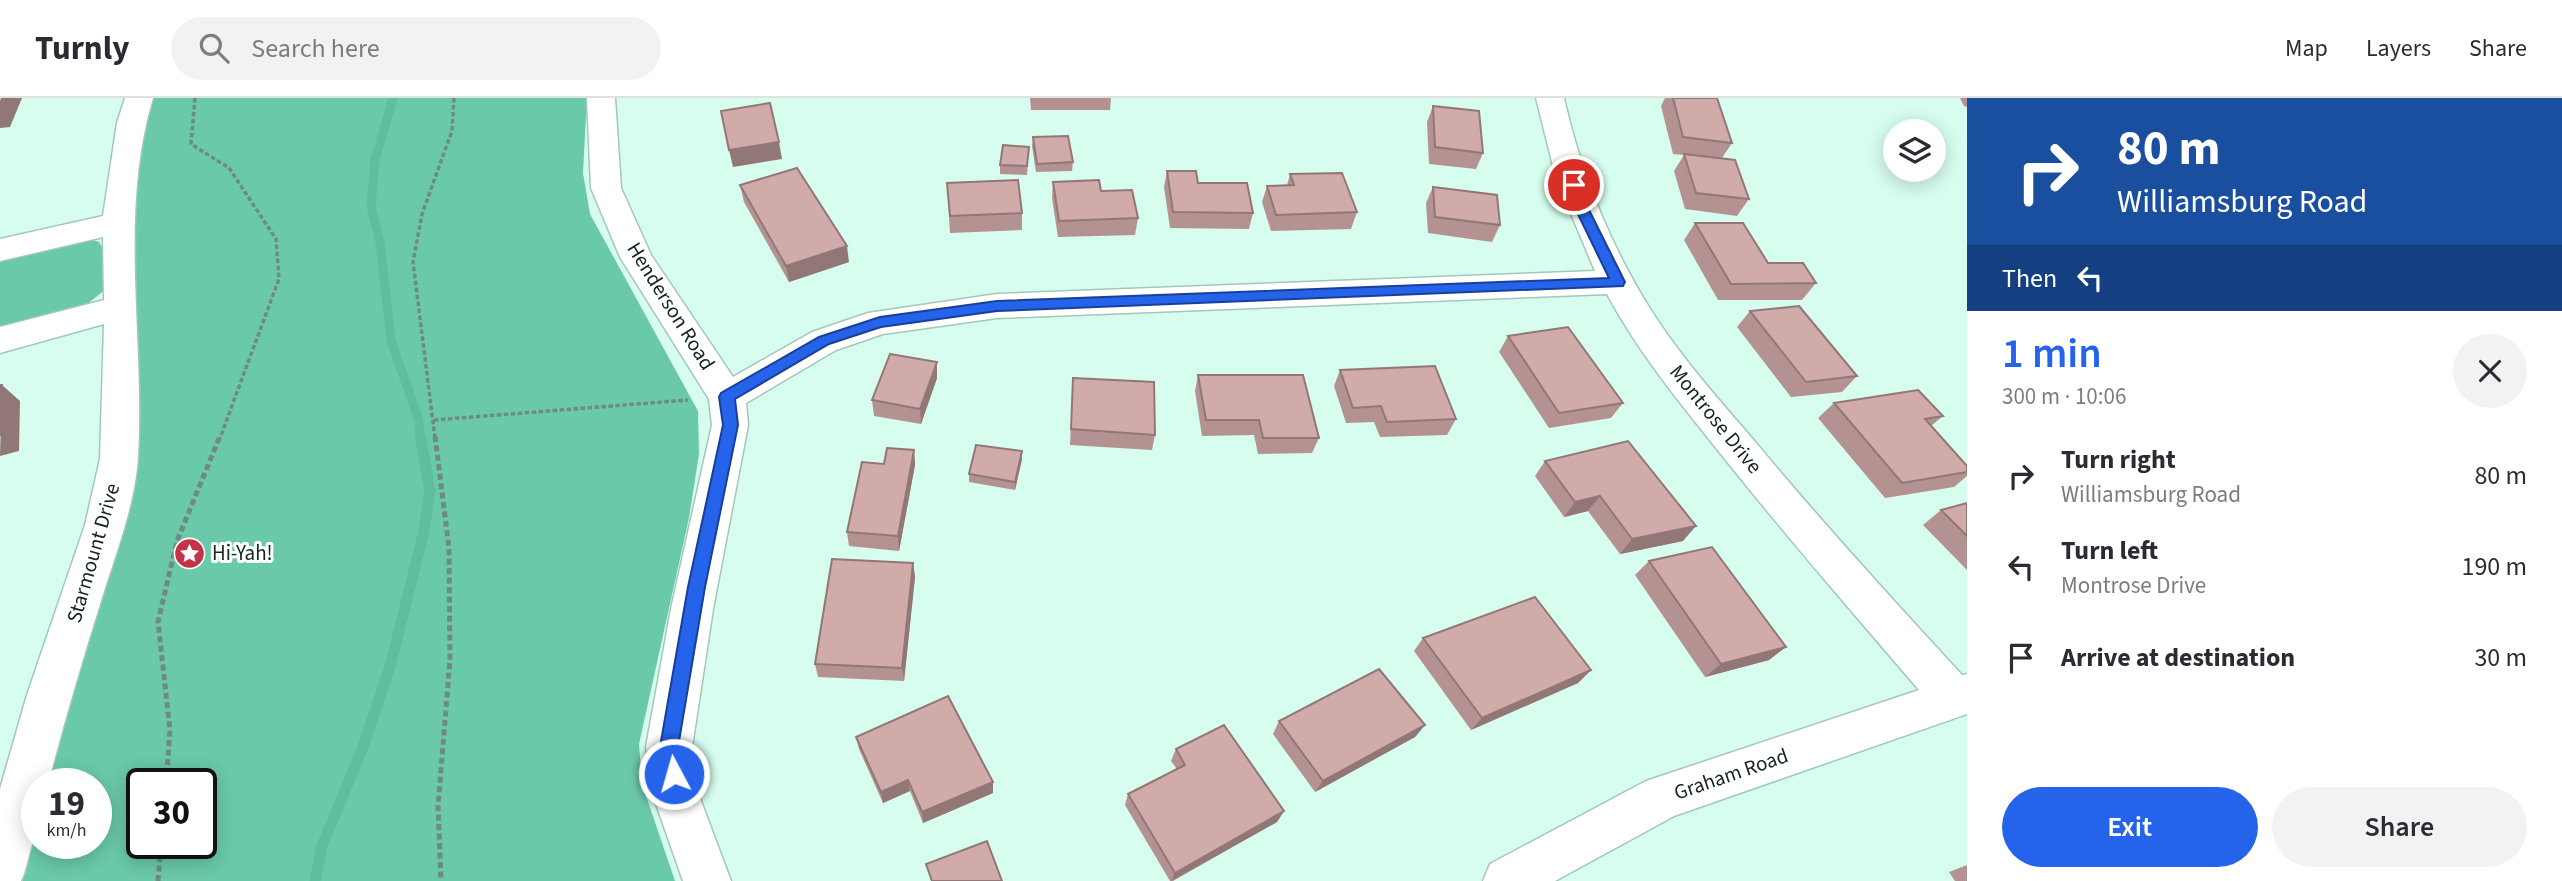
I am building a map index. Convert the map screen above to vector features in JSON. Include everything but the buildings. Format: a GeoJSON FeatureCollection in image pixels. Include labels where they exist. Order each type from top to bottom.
{"type":"FeatureCollection","features":[{"type":"Feature","properties":{"kind":"street","name":"Starmount Drive"},"geometry":{"type":"LineString","coordinates":[[0,874],[49,695],[105,524],[119,459],[121,307],[118,223],[131,124],[139,98]]}},
{"type":"Feature","properties":{"kind":"street","name":"Henderson Road"},"geometry":{"type":"LineString","coordinates":[[601,98],[606,188],[636,257],[727,397]]}},
{"type":"Feature","properties":{"kind":"street","name":"Montrose Drive"},"geometry":{"type":"LineString","coordinates":[[1550,98],[1558,140],[1581,208],[1639,317],[1704,407],[1783,504],[1960,696]]}},
{"type":"Feature","properties":{"kind":"street"},"geometry":{"type":"LineString","coordinates":[[0,250],[118,223]]}},
{"type":"Feature","properties":{"kind":"street"},"geometry":{"type":"LineString","coordinates":[[707,881],[678,801],[669,747],[694,597],[730,425],[727,397],[824,341],[880,322],[997,306],[1618,282]]}},
{"type":"Feature","properties":{"kind":"street"},"geometry":{"type":"LineString","coordinates":[[0,340],[121,307]]}},
{"type":"Feature","properties":{"kind":"street","name":"Graham Road"},"geometry":{"type":"LineString","coordinates":[[1507,881],[1662,797],[1960,696]]}},
{"type":"Feature","properties":{"kind":"path"},"geometry":{"type":"LineString","coordinates":[[167,768],[170,730],[158,622],[177,541],[279,279],[276,239],[253,203],[229,169],[191,144],[195,98]]}},
{"type":"Feature","properties":{"kind":"path"},"geometry":{"type":"LineString","coordinates":[[441,881],[438,806],[450,660],[449,548],[414,261],[422,214],[452,131],[454,98]]}},
{"type":"Feature","properties":{"kind":"path"},"geometry":{"type":"LineString","coordinates":[[434,420],[727,397]]}},
{"type":"Feature","properties":{"kind":"path"},"geometry":{"type":"LineString","coordinates":[[158,881],[160,859]]}},
{"type":"Feature","properties":{"kind":"green space"},"geometry":{"type":"Polygon","coordinates":[[[149,98],[587,98],[583,173],[590,214],[698,411],[699,454],[689,518],[639,744],[642,784],[675,881],[19,881],[25,859],[112,859],[112,768],[49,768],[132,389],[136,189],[141,126],[149,98]]]}},
{"type":"Feature","properties":{"kind":"green space"},"geometry":{"type":"Polygon","coordinates":[[[86,238],[99,242],[106,254],[106,289],[81,309],[0,331],[0,258],[86,238]]]}},
{"type":"Feature","properties":{"kind":"waterway"},"geometry":{"type":"LineString","coordinates":[[393,98],[375,160],[371,206],[380,243],[391,340],[419,421],[420,438]]}},
{"type":"Feature","properties":{"kind":"waterway"},"geometry":{"type":"LineString","coordinates":[[315,881],[322,846],[363,747],[390,667],[424,531],[430,490],[420,436]]}},
{"type":"Feature","properties":{"kind":"place","name":"Hi-Yah!"},"geometry":{"type":"Point","coordinates":[189,553]}},
{"type":"Feature","properties":{"kind":"route"},"geometry":{"type":"LineString","coordinates":[[674,774],[669,747],[696,587],[730,425],[727,397],[824,341],[880,322],[997,306],[1618,282],[1581,208],[1574,185]]}}]}
